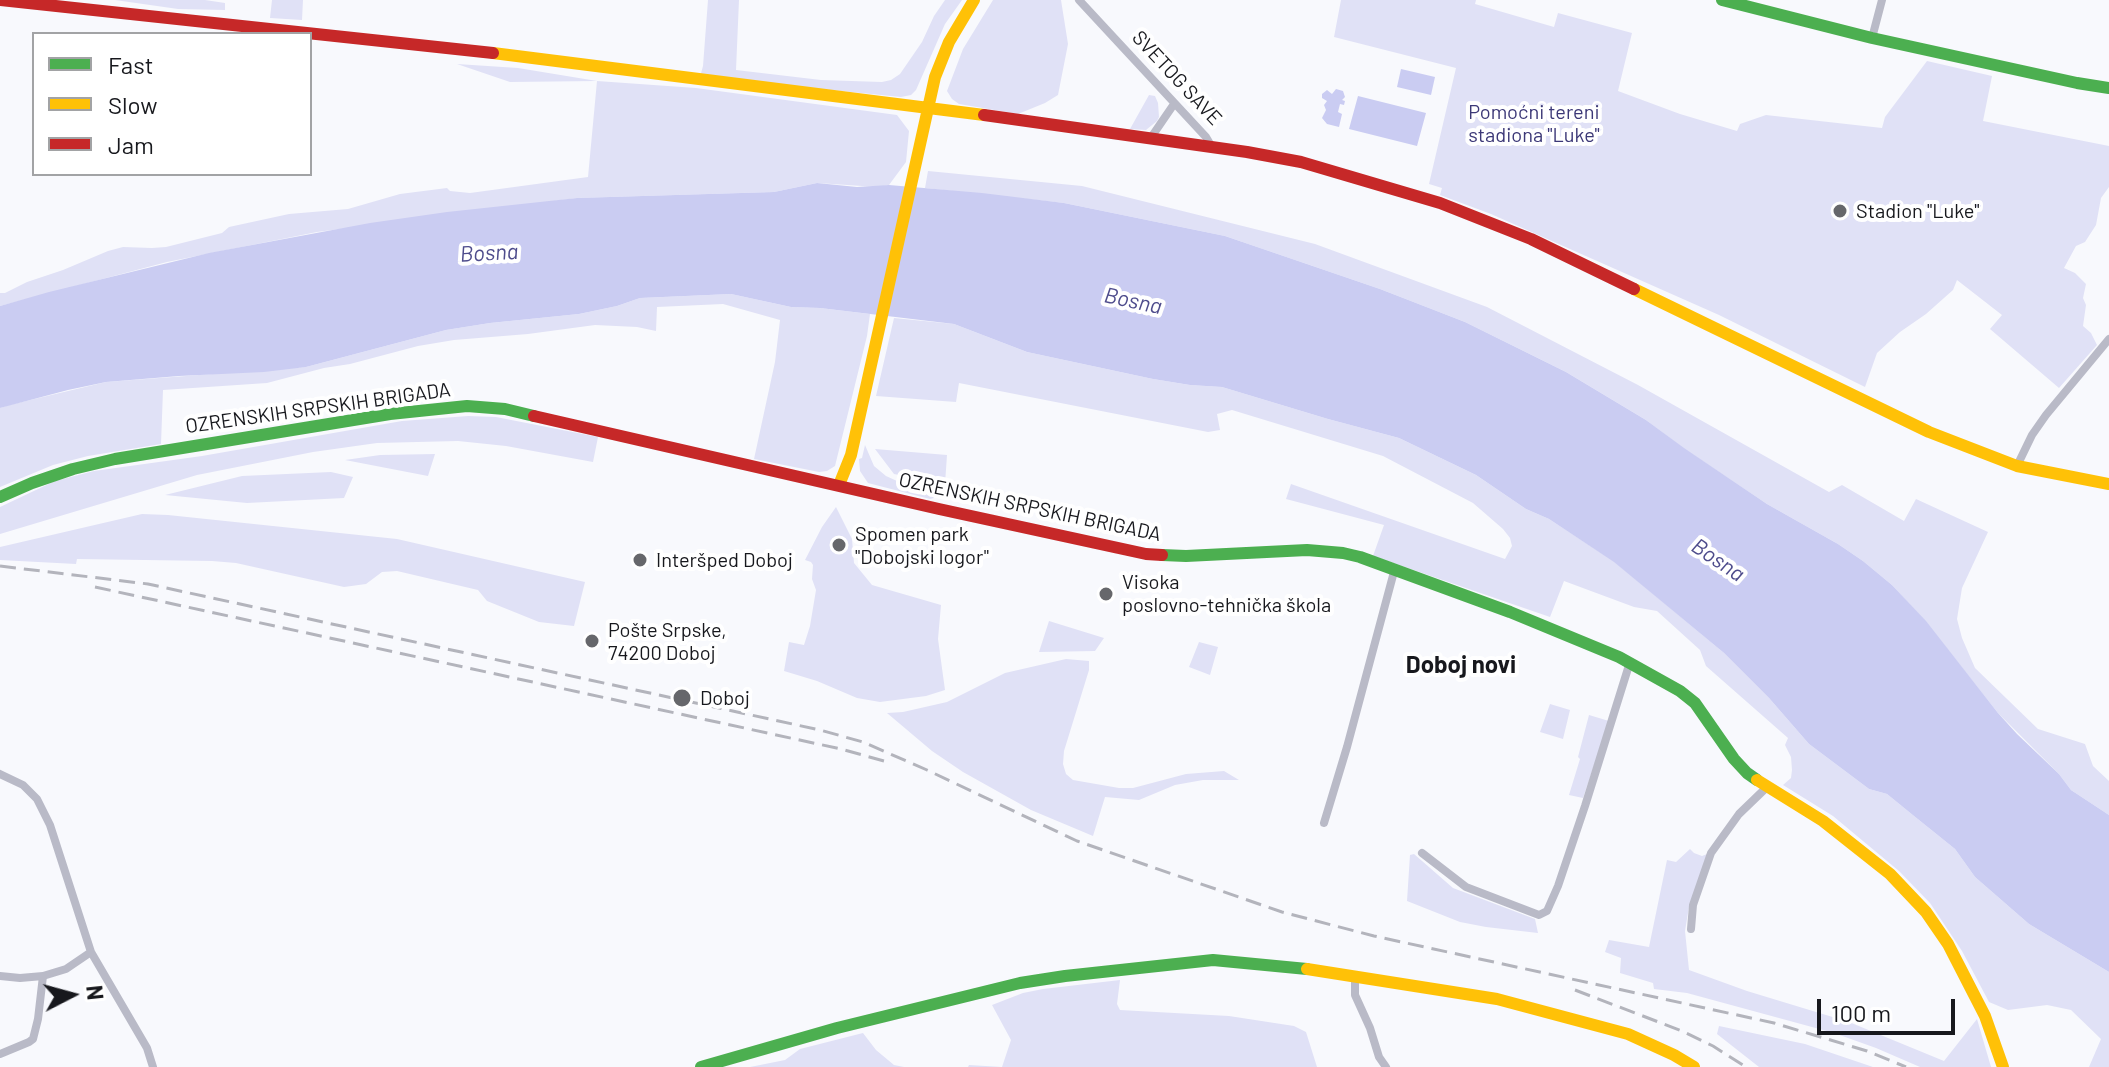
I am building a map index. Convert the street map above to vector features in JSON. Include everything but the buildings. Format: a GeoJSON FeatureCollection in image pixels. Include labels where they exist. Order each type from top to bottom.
{"type":"FeatureCollection","features":[{"type":"Feature","properties":{"kind":"main road"},"geometry":{"type":"LineString","coordinates":[[0,0],[300,32]]}},
{"type":"Feature","properties":{"kind":"main road"},"geometry":{"type":"LineString","coordinates":[[839,485],[851,455],[935,77],[949,42],[974,0]]}},
{"type":"Feature","properties":{"kind":"main road"},"geometry":{"type":"LineString","coordinates":[[1722,0],[1872,38],[2109,88]]}},
{"type":"Feature","properties":{"kind":"main road"},"geometry":{"type":"LineString","coordinates":[[312,33],[1022,120],[1301,162],[1440,203],[1531,239],[1929,432],[2017,466],[2109,484]]}},
{"type":"Feature","properties":{"kind":"main road","name":"OZRENSKIH SRPSKIH BRIGADA"},"geometry":{"type":"LineString","coordinates":[[0,497],[73,469],[115,459],[390,414],[467,406],[505,409],[1155,556],[1285,550],[1326,551],[1360,557],[1553,629],[1630,662],[1695,703],[1747,773],[1834,830],[1890,874],[1926,912],[1948,944],[1985,1016],[2003,1067]]}},
{"type":"Feature","properties":{"kind":"main road"},"geometry":{"type":"LineString","coordinates":[[701,1067],[837,1028],[1020,983],[1213,960],[1281,966],[1497,999],[1628,1034],[1694,1067]]}},
{"type":"Feature","properties":{"kind":"street","name":"SVETOG SAVE"},"geometry":{"type":"LineString","coordinates":[[1079,0],[1212,147]]}},
{"type":"Feature","properties":{"kind":"street"},"geometry":{"type":"LineString","coordinates":[[1872,38],[1882,0]]}},
{"type":"Feature","properties":{"kind":"street"},"geometry":{"type":"LineString","coordinates":[[1150,139],[1174,104]]}},
{"type":"Feature","properties":{"kind":"street"},"geometry":{"type":"LineString","coordinates":[[2017,466],[2046,415],[2109,339]]}},
{"type":"Feature","properties":{"kind":"street"},"geometry":{"type":"LineString","coordinates":[[1324,823],[1395,568]]}},
{"type":"Feature","properties":{"kind":"street"},"geometry":{"type":"LineString","coordinates":[[1422,853],[1466,887],[1539,915],[1547,911],[1585,806],[1630,662]]}},
{"type":"Feature","properties":{"kind":"street"},"geometry":{"type":"LineString","coordinates":[[0,774],[23,785],[37,799],[50,825],[91,952],[147,1048],[153,1067]]}},
{"type":"Feature","properties":{"kind":"street"},"geometry":{"type":"LineString","coordinates":[[1691,929],[1693,905],[1711,853],[1739,814],[1767,787]]}},
{"type":"Feature","properties":{"kind":"street"},"geometry":{"type":"LineString","coordinates":[[0,976],[43,976],[66,969],[91,952]]}},
{"type":"Feature","properties":{"kind":"street"},"geometry":{"type":"LineString","coordinates":[[0,1054],[33,1039],[43,976]]}},
{"type":"Feature","properties":{"kind":"street"},"geometry":{"type":"LineString","coordinates":[[1355,977],[1355,995],[1379,1057],[1386,1067]]}},
{"type":"Feature","properties":{"kind":"green space"},"geometry":{"type":"Polygon","coordinates":[[[115,0],[205,0],[225,3],[225,10],[178,9],[115,0]]]}},
{"type":"Feature","properties":{"kind":"green space"},"geometry":{"type":"Polygon","coordinates":[[[272,0],[303,0],[302,20],[270,18],[272,0]]]}},
{"type":"Feature","properties":{"kind":"green space"},"geometry":{"type":"Polygon","coordinates":[[[708,0],[739,0],[736,70],[821,80],[882,82],[900,74],[945,0],[962,0],[945,24],[916,90],[911,95],[901,97],[700,77],[708,0]]]}},
{"type":"Feature","properties":{"kind":"green space"},"geometry":{"type":"Polygon","coordinates":[[[993,0],[1061,0],[1068,44],[1058,95],[1018,114],[959,104],[947,91],[963,49],[993,0]]]}},
{"type":"Feature","properties":{"kind":"green space","name":"Pomoćni tereni stadiona \"Luke\""},"geometry":{"type":"Polygon","coordinates":[[[1341,0],[1476,0],[1475,4],[1554,27],[1558,13],[1632,33],[1618,91],[1737,131],[1740,124],[1766,115],[1882,128],[1885,117],[1927,61],[1992,76],[1983,121],[2109,146],[2109,187],[2101,198],[2096,225],[2085,242],[2076,246],[2064,268],[2075,273],[2086,284],[2083,326],[2097,345],[2059,388],[1990,329],[2002,315],[1957,280],[1953,290],[1877,353],[1865,387],[1719,315],[1491,214],[1440,195],[1442,188],[1429,184],[1456,68],[1334,37],[1341,0]]]}},
{"type":"Feature","properties":{"kind":"green space"},"geometry":{"type":"Polygon","coordinates":[[[457,64],[518,68],[597,81],[510,82],[457,64]]]}},
{"type":"Feature","properties":{"kind":"green space"},"geometry":{"type":"Polygon","coordinates":[[[597,81],[696,88],[897,115],[909,131],[906,162],[889,185],[877,187],[817,183],[774,192],[577,198],[317,232],[167,262],[0,306],[0,293],[123,247],[166,247],[222,233],[229,227],[289,214],[348,209],[400,194],[447,188],[470,193],[588,177],[597,81]]]}},
{"type":"Feature","properties":{"kind":"green space"},"geometry":{"type":"Polygon","coordinates":[[[1149,95],[1155,96],[1158,103],[1157,121],[1146,130],[1130,129],[1149,95]]]}},
{"type":"Feature","properties":{"kind":"green space"},"geometry":{"type":"Polygon","coordinates":[[[928,171],[1082,186],[1315,244],[1487,307],[1638,385],[1829,492],[1842,485],[1904,521],[1916,499],[1988,532],[1962,588],[1957,619],[1962,638],[1975,668],[2038,729],[2085,744],[2093,766],[2109,781],[2109,815],[2071,790],[1998,713],[1925,621],[1892,585],[1863,561],[1767,504],[1646,420],[1566,372],[1465,322],[1225,236],[1064,203],[925,188],[928,171]]]}},
{"type":"Feature","properties":{"kind":"green space"},"geometry":{"type":"Polygon","coordinates":[[[731,294],[791,307],[870,314],[835,466],[827,471],[754,459],[775,362],[780,320],[723,304],[657,307],[656,331],[595,325],[454,340],[267,383],[163,390],[161,444],[53,465],[0,487],[0,408],[9,405],[106,382],[306,367],[446,330],[579,314],[640,298],[731,294]]]}},
{"type":"Feature","properties":{"kind":"green space"},"geometry":{"type":"Polygon","coordinates":[[[894,318],[954,324],[1027,352],[1153,379],[1222,387],[1399,438],[1476,475],[1526,509],[1549,519],[1615,562],[1724,653],[1809,744],[1869,789],[1887,794],[1955,849],[1975,877],[2029,924],[2109,972],[2109,1067],[2089,1067],[2101,1039],[2071,1010],[2047,1005],[2008,1010],[1989,1002],[1962,951],[1930,903],[1899,871],[1833,816],[1783,785],[1791,778],[1792,770],[1791,757],[1785,745],[1788,738],[1706,666],[1700,650],[1657,611],[1634,607],[1564,581],[1550,617],[1373,556],[1384,525],[1286,499],[1291,484],[1505,559],[1512,546],[1503,529],[1473,503],[1383,456],[1232,410],[1217,414],[1220,430],[1208,432],[959,383],[956,402],[876,396],[894,318]]]}},
{"type":"Feature","properties":{"kind":"green space"},"geometry":{"type":"Polygon","coordinates":[[[496,417],[598,437],[593,462],[506,446],[458,441],[377,443],[197,475],[0,534],[0,507],[55,481],[94,471],[202,456],[402,421],[496,417]]]}},
{"type":"Feature","properties":{"kind":"green space"},"geometry":{"type":"Polygon","coordinates":[[[865,445],[874,466],[886,476],[908,486],[930,490],[934,498],[868,483],[860,471],[859,459],[865,445]]]}},
{"type":"Feature","properties":{"kind":"green space"},"geometry":{"type":"Polygon","coordinates":[[[875,449],[947,455],[945,484],[894,474],[875,449]]]}},
{"type":"Feature","properties":{"kind":"green space"},"geometry":{"type":"Polygon","coordinates":[[[435,454],[428,476],[345,460],[380,455],[435,454]]]}},
{"type":"Feature","properties":{"kind":"green space"},"geometry":{"type":"Polygon","coordinates":[[[331,472],[353,477],[344,498],[247,503],[165,495],[242,476],[331,472]]]}},
{"type":"Feature","properties":{"kind":"green space"},"geometry":{"type":"Polygon","coordinates":[[[836,507],[852,539],[854,563],[872,585],[941,605],[938,639],[945,690],[926,696],[880,702],[857,698],[784,671],[789,642],[804,645],[810,626],[816,590],[812,579],[813,565],[805,560],[836,507]]]}},
{"type":"Feature","properties":{"kind":"green space"},"geometry":{"type":"Polygon","coordinates":[[[142,514],[397,539],[585,582],[574,626],[539,622],[487,601],[478,590],[397,571],[382,572],[366,584],[344,587],[236,563],[212,561],[77,559],[76,564],[0,560],[0,547],[142,514]]]}},
{"type":"Feature","properties":{"kind":"green space"},"geometry":{"type":"Polygon","coordinates":[[[1049,621],[1104,638],[1095,651],[1039,652],[1049,621]]]}},
{"type":"Feature","properties":{"kind":"green space"},"geometry":{"type":"Polygon","coordinates":[[[1199,642],[1218,647],[1210,675],[1189,667],[1199,642]]]}},
{"type":"Feature","properties":{"kind":"green space"},"geometry":{"type":"Polygon","coordinates":[[[1066,659],[1089,661],[1089,670],[1064,751],[1066,774],[1073,780],[1133,788],[1186,774],[1224,771],[1239,780],[1203,780],[1175,785],[1139,800],[1105,797],[1093,836],[1031,810],[963,772],[932,751],[887,713],[947,702],[1005,673],[1066,659]]]}},
{"type":"Feature","properties":{"kind":"green space"},"geometry":{"type":"Polygon","coordinates":[[[1550,704],[1570,710],[1563,739],[1540,732],[1550,704]]]}},
{"type":"Feature","properties":{"kind":"green space"},"geometry":{"type":"Polygon","coordinates":[[[1589,715],[1609,721],[1583,798],[1569,795],[1589,715]]]}},
{"type":"Feature","properties":{"kind":"green space"},"geometry":{"type":"Polygon","coordinates":[[[1690,849],[1702,856],[1707,854],[1689,907],[1685,931],[1689,970],[1849,1022],[1944,1061],[1977,1019],[1991,1067],[1920,1067],[1834,1033],[1687,993],[1654,989],[1653,983],[1620,973],[1621,958],[1605,952],[1609,940],[1649,947],[1667,860],[1676,862],[1690,849]]]}},
{"type":"Feature","properties":{"kind":"green space"},"geometry":{"type":"Polygon","coordinates":[[[1414,854],[1453,888],[1535,919],[1538,933],[1460,922],[1407,901],[1410,855],[1414,854]]]}},
{"type":"Feature","properties":{"kind":"green space"},"geometry":{"type":"Polygon","coordinates":[[[1120,980],[1117,1004],[1120,1010],[1229,1016],[1294,1026],[1306,1032],[1317,1067],[1002,1067],[1011,1040],[992,1005],[1043,989],[1120,980]]]}},
{"type":"Feature","properties":{"kind":"green space"},"geometry":{"type":"Polygon","coordinates":[[[1719,1026],[1805,1044],[1873,1067],[1759,1067],[1717,1034],[1719,1026]]]}},
{"type":"Feature","properties":{"kind":"green space"},"geometry":{"type":"Polygon","coordinates":[[[863,1033],[876,1050],[894,1065],[904,1067],[750,1067],[785,1060],[800,1049],[863,1033]]]}},
{"type":"Feature","properties":{"kind":"water"},"geometry":{"type":"Polygon","coordinates":[[[1401,69],[1435,77],[1431,95],[1397,87],[1401,69]]]}},
{"type":"Feature","properties":{"kind":"water"},"geometry":{"type":"Polygon","coordinates":[[[1336,89],[1343,91],[1345,97],[1342,100],[1345,101],[1344,105],[1340,104],[1338,112],[1342,114],[1339,127],[1327,124],[1322,118],[1327,101],[1322,94],[1327,90],[1332,94],[1336,89]]]}},
{"type":"Feature","properties":{"kind":"water"},"geometry":{"type":"Polygon","coordinates":[[[1358,96],[1426,113],[1417,146],[1349,129],[1358,96]]]}},
{"type":"Feature","properties":{"kind":"water","name":"Bosna"},"geometry":{"type":"Polygon","coordinates":[[[817,183],[857,187],[889,185],[1064,203],[1225,236],[1465,322],[1566,372],[1646,420],[1767,504],[1838,544],[1892,585],[1926,621],[2017,734],[2059,774],[2071,790],[2109,815],[2109,972],[2029,924],[1975,877],[1955,849],[1887,794],[1869,789],[1809,744],[1724,653],[1614,562],[1549,519],[1526,509],[1476,475],[1399,438],[1222,387],[1153,379],[1027,352],[954,324],[791,307],[731,294],[640,298],[579,314],[446,330],[306,367],[106,382],[0,408],[0,306],[49,292],[209,253],[447,212],[577,198],[774,192],[817,183]]]}},
{"type":"Feature","properties":{"kind":"railway"},"geometry":{"type":"LineString","coordinates":[[0,566],[148,584],[820,730],[863,742],[1077,841],[1282,912],[1374,936],[1774,1023],[1867,1051],[1906,1067]]}},
{"type":"Feature","properties":{"kind":"railway"},"geometry":{"type":"LineString","coordinates":[[95,587],[841,749],[884,761]]}},
{"type":"Feature","properties":{"kind":"railway"},"geometry":{"type":"LineString","coordinates":[[1575,990],[1682,1031],[1746,1067]]}},
{"type":"Feature","properties":{"kind":"traffic: fast"},"geometry":{"type":"LineString","coordinates":[[1722,0],[1872,38],[2109,88]]}},
{"type":"Feature","properties":{"kind":"traffic: fast"},"geometry":{"type":"LineString","coordinates":[[0,497],[73,469],[115,459],[390,414],[467,406],[505,409],[534,416]]}},
{"type":"Feature","properties":{"kind":"traffic: fast"},"geometry":{"type":"LineString","coordinates":[[1162,555],[1307,550],[1343,553],[1510,612],[1619,657],[1680,691],[1695,703],[1734,759],[1757,780]]}},
{"type":"Feature","properties":{"kind":"traffic: fast"},"geometry":{"type":"LineString","coordinates":[[701,1067],[837,1028],[1020,983],[1213,960],[1307,969]]}},
{"type":"Feature","properties":{"kind":"traffic: slow"},"geometry":{"type":"LineString","coordinates":[[839,485],[851,455],[935,77],[949,42],[974,0]]}},
{"type":"Feature","properties":{"kind":"traffic: slow"},"geometry":{"type":"LineString","coordinates":[[493,53],[984,115]]}},
{"type":"Feature","properties":{"kind":"traffic: slow"},"geometry":{"type":"LineString","coordinates":[[1634,289],[1929,432],[2017,466],[2109,484]]}},
{"type":"Feature","properties":{"kind":"traffic: slow"},"geometry":{"type":"LineString","coordinates":[[1757,780],[1823,821],[1890,874],[1926,912],[1948,944],[1985,1016],[2003,1067]]}},
{"type":"Feature","properties":{"kind":"traffic: slow"},"geometry":{"type":"LineString","coordinates":[[1307,969],[1497,999],[1628,1034],[1694,1067]]}},
{"type":"Feature","properties":{"kind":"traffic: jam"},"geometry":{"type":"LineString","coordinates":[[0,0],[298,32]]}},
{"type":"Feature","properties":{"kind":"traffic: jam"},"geometry":{"type":"LineString","coordinates":[[312,34],[493,53]]}},
{"type":"Feature","properties":{"kind":"traffic: jam"},"geometry":{"type":"LineString","coordinates":[[984,115],[1301,162],[1440,203],[1531,239],[1634,289]]}},
{"type":"Feature","properties":{"kind":"traffic: jam"},"geometry":{"type":"LineString","coordinates":[[534,416],[939,509],[1162,555]]}},
{"type":"Feature","properties":{"kind":"place","name":"Stadion \"Luke\""},"geometry":{"type":"Point","coordinates":[1840,211]}},
{"type":"Feature","properties":{"kind":"place","name":"Spomen park \"Dobojski logor\""},"geometry":{"type":"Point","coordinates":[839,545]}},
{"type":"Feature","properties":{"kind":"place","name":"Interšped Doboj"},"geometry":{"type":"Point","coordinates":[640,560]}},
{"type":"Feature","properties":{"kind":"place","name":"Visoka poslovno-tehnička škola"},"geometry":{"type":"Point","coordinates":[1106,594]}},
{"type":"Feature","properties":{"kind":"place","name":"Pošte Srpske, 74200 Doboj"},"geometry":{"type":"Point","coordinates":[592,641]}},
{"type":"Feature","properties":{"kind":"place","name":"Doboj"},"geometry":{"type":"Point","coordinates":[682,698]}},
{"type":"Feature","properties":{"kind":"district","name":"Doboj novi"},"geometry":{"type":"Point","coordinates":[1461,665]}}]}
